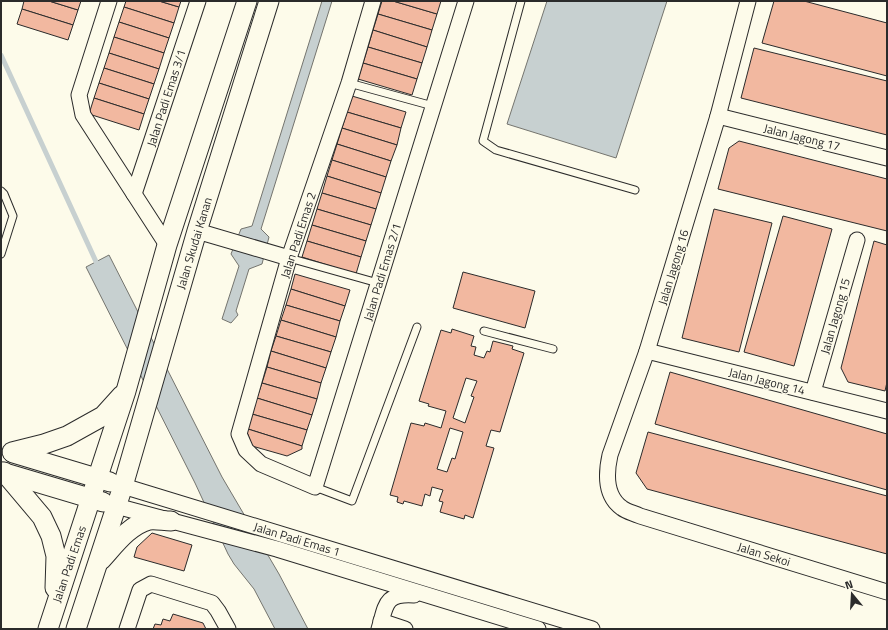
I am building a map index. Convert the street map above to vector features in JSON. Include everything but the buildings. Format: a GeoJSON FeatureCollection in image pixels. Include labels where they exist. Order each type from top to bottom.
{"type":"FeatureCollection","features":[{"type":"Feature","properties":{"kind":"street"},"geometry":{"type":"LineString","coordinates":[[109,1],[79,95],[83,115],[167,245]]}},
{"type":"Feature","properties":{"kind":"street","name":"Jalan Padi Emas 3/1"},"geometry":{"type":"LineString","coordinates":[[134,194],[198,1]]}},
{"type":"Feature","properties":{"kind":"street","name":"Jalan Skudai Kanan"},"geometry":{"type":"LineString","coordinates":[[98,478],[128,385],[167,245],[247,1]]}},
{"type":"Feature","properties":{"kind":"street","name":"Jalan Skudai Kanan"},"geometry":{"type":"LineString","coordinates":[[116,506],[140,429],[197,231],[269,1]]}},
{"type":"Feature","properties":{"kind":"street","name":"Jalan Padi Emas 2"},"geometry":{"type":"LineString","coordinates":[[315,487],[261,464],[246,450],[239,434],[289,258],[349,83],[373,1]]}},
{"type":"Feature","properties":{"kind":"street","name":"Jalan Padi Emas 2/1"},"geometry":{"type":"LineString","coordinates":[[315,487],[466,1]]}},
{"type":"Feature","properties":{"kind":"street","name":"Jalan Jagong 16"},"geometry":{"type":"LineString","coordinates":[[640,516],[623,509],[615,502],[607,479],[607,468],[610,455],[647,351],[718,116],[748,1]]}},
{"type":"Feature","properties":{"kind":"street","name":"Jalan Jagong 17"},"geometry":{"type":"LineString","coordinates":[[718,116],[887,158]]}},
{"type":"Feature","properties":{"kind":"street"},"geometry":{"type":"LineString","coordinates":[[197,231],[289,258]]}},
{"type":"Feature","properties":{"kind":"street","name":"Jalan Jagong 15"},"geometry":{"type":"LineString","coordinates":[[813,392],[857,240]]}},
{"type":"Feature","properties":{"kind":"street","name":"Jalan Jagong 14"},"geometry":{"type":"LineString","coordinates":[[647,351],[887,411]]}},
{"type":"Feature","properties":{"kind":"street"},"geometry":{"type":"LineString","coordinates":[[6,451],[44,444],[73,432],[103,416],[128,385]]}},
{"type":"Feature","properties":{"kind":"street","name":"Jalan Padi Emas 1"},"geometry":{"type":"LineString","coordinates":[[6,451],[592,629]]}},
{"type":"Feature","properties":{"kind":"street"},"geometry":{"type":"LineString","coordinates":[[2,472],[42,517],[51,536],[56,556],[55,606]]}},
{"type":"Feature","properties":{"kind":"street","name":"Jalan Padi Emas 1"},"geometry":{"type":"LineString","coordinates":[[2,472],[116,506],[277,549],[538,629]]}},
{"type":"Feature","properties":{"kind":"street","name":"Jalan Padi Emas"},"geometry":{"type":"LineString","coordinates":[[48,629],[98,478]]}},
{"type":"Feature","properties":{"kind":"street"},"geometry":{"type":"LineString","coordinates":[[76,629],[116,506]]}},
{"type":"Feature","properties":{"kind":"street","name":"Jalan Sekoi"},"geometry":{"type":"LineString","coordinates":[[640,516],[887,592]]}},
{"type":"Feature","properties":{"kind":"street"},"geometry":{"type":"LineString","coordinates":[[96,566],[130,531],[140,523],[150,520],[171,521]]}},
{"type":"Feature","properties":{"kind":"street"},"geometry":{"type":"LineString","coordinates":[[360,575],[375,586],[386,604]]}},
{"type":"Feature","properties":{"kind":"street"},"geometry":{"type":"LineString","coordinates":[[127,629],[140,590],[151,584],[212,603],[227,628]]}},
{"type":"Feature","properties":{"kind":"street"},"geometry":{"type":"LineString","coordinates":[[405,629],[380,625],[386,604],[396,596],[405,594],[426,595]]}},
{"type":"Feature","properties":{"kind":"lane"},"geometry":{"type":"LineString","coordinates":[[521,1],[483,141],[496,150],[635,190]]}},
{"type":"Feature","properties":{"kind":"lane"},"geometry":{"type":"LineString","coordinates":[[349,83],[434,106]]}},
{"type":"Feature","properties":{"kind":"lane"},"geometry":{"type":"LineString","coordinates":[[1,191],[4,194],[13,216],[1,254]]}},
{"type":"Feature","properties":{"kind":"lane"},"geometry":{"type":"LineString","coordinates":[[289,258],[378,283]]}},
{"type":"Feature","properties":{"kind":"lane"},"geometry":{"type":"LineString","coordinates":[[315,487],[352,501],[417,327]]}},
{"type":"Feature","properties":{"kind":"lane"},"geometry":{"type":"LineString","coordinates":[[484,331],[553,349]]}},
{"type":"Feature","properties":{"kind":"shaded area"},"geometry":{"type":"Polygon","coordinates":[[[322,1],[332,1],[261,229],[269,237],[262,264],[249,269],[236,311],[238,315],[231,323],[222,319],[239,266],[231,254],[241,229],[252,226],[322,1]]]}},
{"type":"Feature","properties":{"kind":"shaded area"},"geometry":{"type":"Polygon","coordinates":[[[547,1],[667,1],[616,158],[507,124],[547,1]]]}},
{"type":"Feature","properties":{"kind":"shaded area"},"geometry":{"type":"Polygon","coordinates":[[[109,255],[222,477],[279,574],[308,629],[275,629],[254,589],[228,554],[195,483],[86,267],[109,255]]]}},
{"type":"Feature","properties":{"kind":"waterway"},"geometry":{"type":"LineString","coordinates":[[1,55],[98,266]]}}]}
